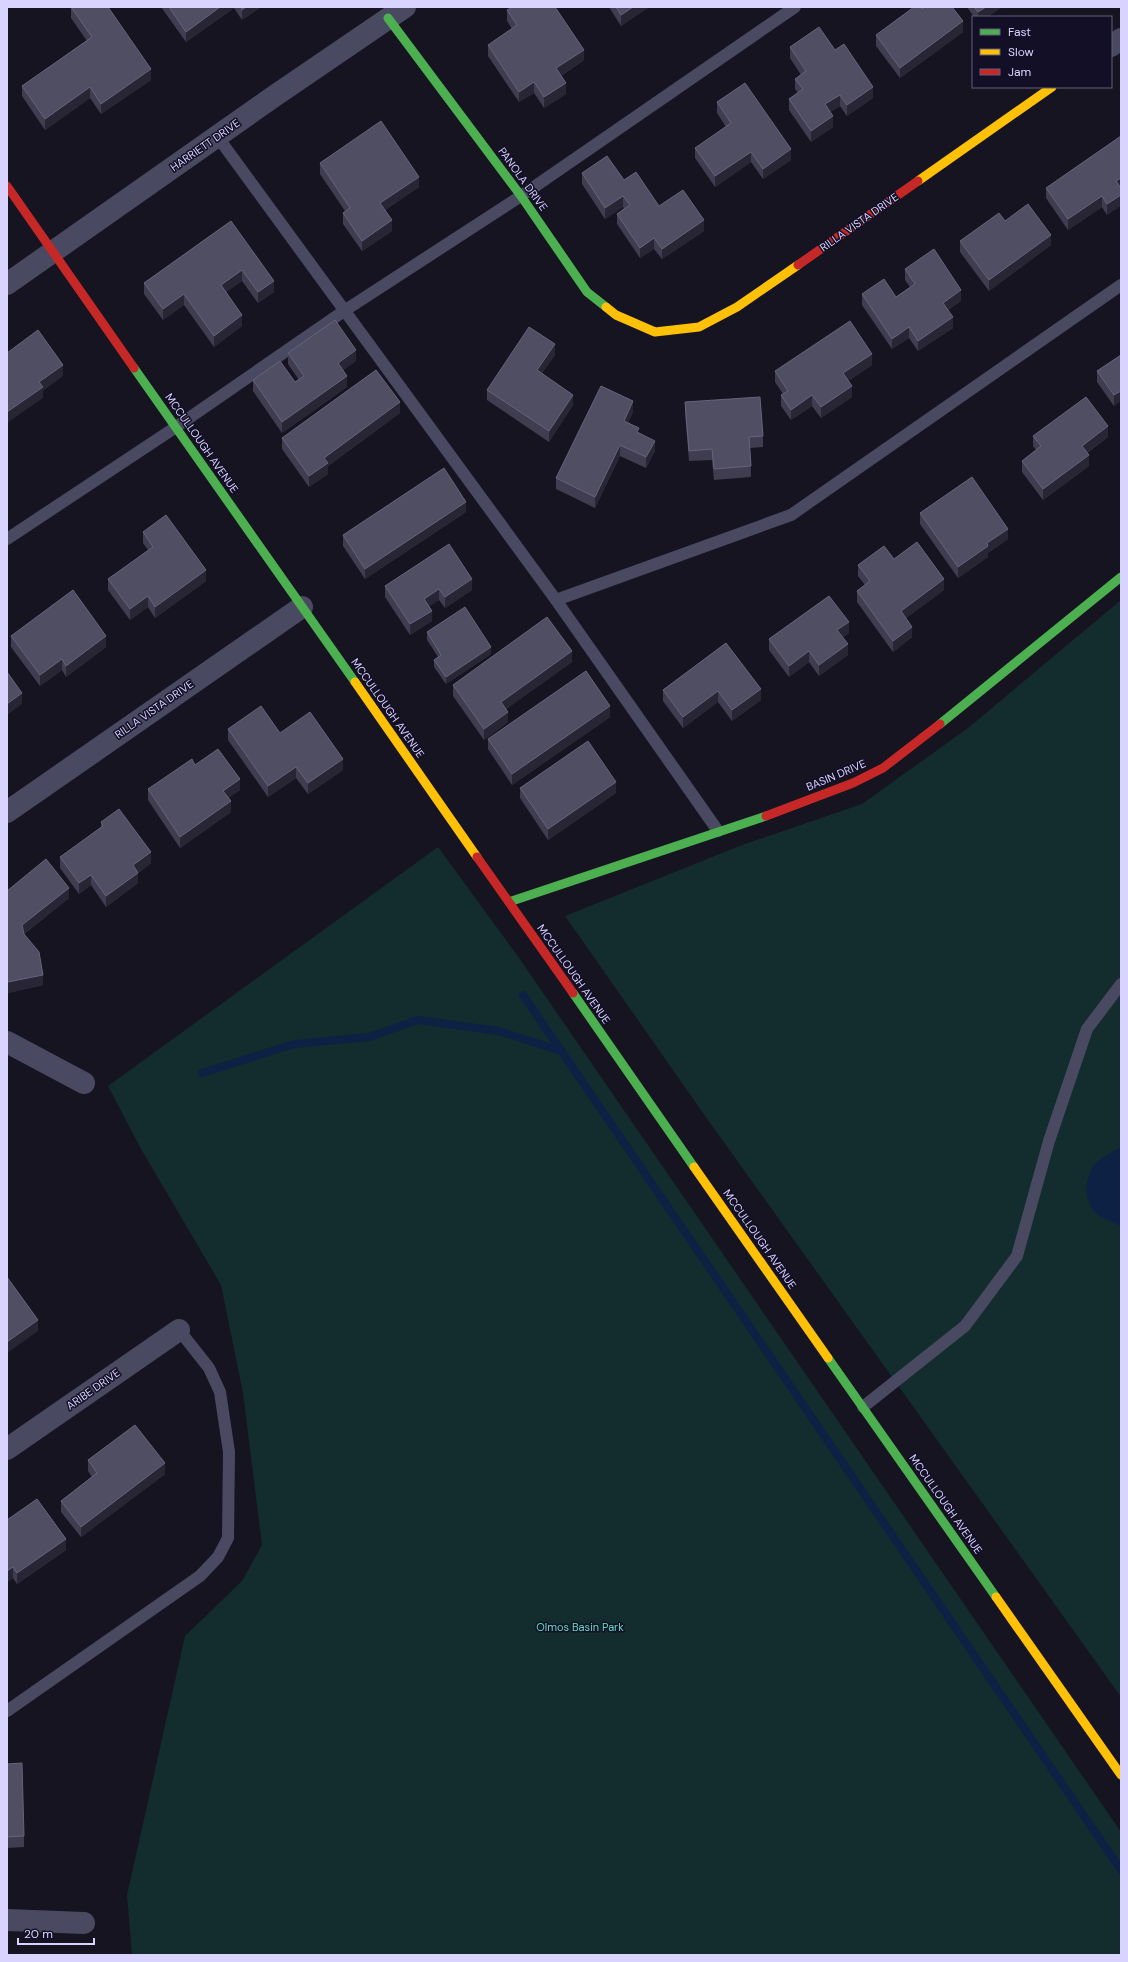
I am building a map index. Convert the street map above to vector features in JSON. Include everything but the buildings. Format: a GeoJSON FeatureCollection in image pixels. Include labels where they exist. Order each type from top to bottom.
{"type":"FeatureCollection","features":[{"type":"Feature","properties":{"kind":"main road","name":"PANOLA DRIVE"},"geometry":{"type":"LineString","coordinates":[[397,13],[587,292],[616,315],[655,332]]}},
{"type":"Feature","properties":{"kind":"main road","name":"RILLA VISTA DRIVE"},"geometry":{"type":"LineString","coordinates":[[655,332],[699,327],[737,307],[1051,88]]}},
{"type":"Feature","properties":{"kind":"main road","name":"MCCULLOUGH AVENUE"},"geometry":{"type":"LineString","coordinates":[[7,186],[1121,1775]]}},
{"type":"Feature","properties":{"kind":"main road","name":"BASIN DRIVE"},"geometry":{"type":"LineString","coordinates":[[509,902],[718,831],[762,818],[853,783],[883,768],[953,714],[1121,577]]}},
{"type":"Feature","properties":{"kind":"street","name":"HARRIETT DRIVE"},"geometry":{"type":"LineString","coordinates":[[7,284],[217,136],[397,13]]}},
{"type":"Feature","properties":{"kind":"street"},"geometry":{"type":"LineString","coordinates":[[1112,45],[1121,39]]}},
{"type":"Feature","properties":{"kind":"street","name":"RILLA VISTA DRIVE"},"geometry":{"type":"LineString","coordinates":[[7,812],[302,607]]}},
{"type":"Feature","properties":{"kind":"street"},"geometry":{"type":"LineString","coordinates":[[7,1042],[84,1083]]}},
{"type":"Feature","properties":{"kind":"street","name":"ARIBE DRIVE"},"geometry":{"type":"LineString","coordinates":[[7,1449],[179,1330]]}},
{"type":"Feature","properties":{"kind":"street"},"geometry":{"type":"LineString","coordinates":[[7,1920],[84,1923]]}},
{"type":"Feature","properties":{"kind":"lane"},"geometry":{"type":"LineString","coordinates":[[7,539],[176,427],[344,311],[521,196],[795,7]]}},
{"type":"Feature","properties":{"kind":"lane"},"geometry":{"type":"LineString","coordinates":[[217,136],[556,600],[718,831]]}},
{"type":"Feature","properties":{"kind":"lane"},"geometry":{"type":"LineString","coordinates":[[556,600],[791,515],[1121,285]]}},
{"type":"Feature","properties":{"kind":"lane"},"geometry":{"type":"LineString","coordinates":[[863,1407],[965,1326],[1017,1256],[1049,1141],[1087,1029],[1121,984]]}},
{"type":"Feature","properties":{"kind":"lane"},"geometry":{"type":"LineString","coordinates":[[7,1711],[200,1576],[218,1557],[228,1538],[229,1452],[220,1392],[209,1368],[179,1330]]}},
{"type":"Feature","properties":{"kind":"green space"},"geometry":{"type":"Polygon","coordinates":[[[1121,600],[1121,1697],[703,1113],[565,916],[742,845],[862,804],[968,728],[1121,600]]]}},
{"type":"Feature","properties":{"kind":"green space","name":"Olmos Basin Park"},"geometry":{"type":"Polygon","coordinates":[[[438,847],[517,955],[1121,1832],[1121,1955],[132,1955],[127,1895],[185,1636],[242,1581],[262,1545],[243,1393],[221,1285],[141,1149],[108,1086],[438,847]]]}},
{"type":"Feature","properties":{"kind":"water"},"geometry":{"type":"Polygon","coordinates":[[[1121,1147],[1121,1226],[1096,1213],[1089,1202],[1087,1188],[1090,1173],[1097,1162],[1121,1147]]]}},
{"type":"Feature","properties":{"kind":"waterway"},"geometry":{"type":"LineString","coordinates":[[523,995],[1121,1870]]}},
{"type":"Feature","properties":{"kind":"waterway"},"geometry":{"type":"LineString","coordinates":[[202,1073],[294,1044],[369,1037],[418,1020],[499,1031],[561,1051]]}},
{"type":"Feature","properties":{"kind":"traffic: fast"},"geometry":{"type":"LineString","coordinates":[[388,18],[521,196],[587,292],[606,307]]}},
{"type":"Feature","properties":{"kind":"traffic: fast"},"geometry":{"type":"LineString","coordinates":[[134,368],[355,682]]}},
{"type":"Feature","properties":{"kind":"traffic: fast"},"geometry":{"type":"LineString","coordinates":[[940,724],[1121,577]]}},
{"type":"Feature","properties":{"kind":"traffic: fast"},"geometry":{"type":"LineString","coordinates":[[509,902],[766,816]]}},
{"type":"Feature","properties":{"kind":"traffic: fast"},"geometry":{"type":"LineString","coordinates":[[573,993],[694,1167]]}},
{"type":"Feature","properties":{"kind":"traffic: fast"},"geometry":{"type":"LineString","coordinates":[[828,1358],[996,1597]]}},
{"type":"Feature","properties":{"kind":"traffic: slow"},"geometry":{"type":"LineString","coordinates":[[918,181],[1051,88]]}},
{"type":"Feature","properties":{"kind":"traffic: slow"},"geometry":{"type":"LineString","coordinates":[[606,307],[616,315],[655,332],[699,327],[737,307],[798,265]]}},
{"type":"Feature","properties":{"kind":"traffic: slow"},"geometry":{"type":"LineString","coordinates":[[355,682],[477,857]]}},
{"type":"Feature","properties":{"kind":"traffic: slow"},"geometry":{"type":"LineString","coordinates":[[694,1167],[828,1358]]}},
{"type":"Feature","properties":{"kind":"traffic: slow"},"geometry":{"type":"LineString","coordinates":[[996,1597],[1121,1775]]}},
{"type":"Feature","properties":{"kind":"traffic: jam"},"geometry":{"type":"LineString","coordinates":[[798,265],[918,181]]}},
{"type":"Feature","properties":{"kind":"traffic: jam"},"geometry":{"type":"LineString","coordinates":[[7,186],[134,368]]}},
{"type":"Feature","properties":{"kind":"traffic: jam"},"geometry":{"type":"LineString","coordinates":[[766,816],[853,783],[883,768],[940,724]]}},
{"type":"Feature","properties":{"kind":"traffic: jam"},"geometry":{"type":"LineString","coordinates":[[477,857],[573,993]]}}]}
